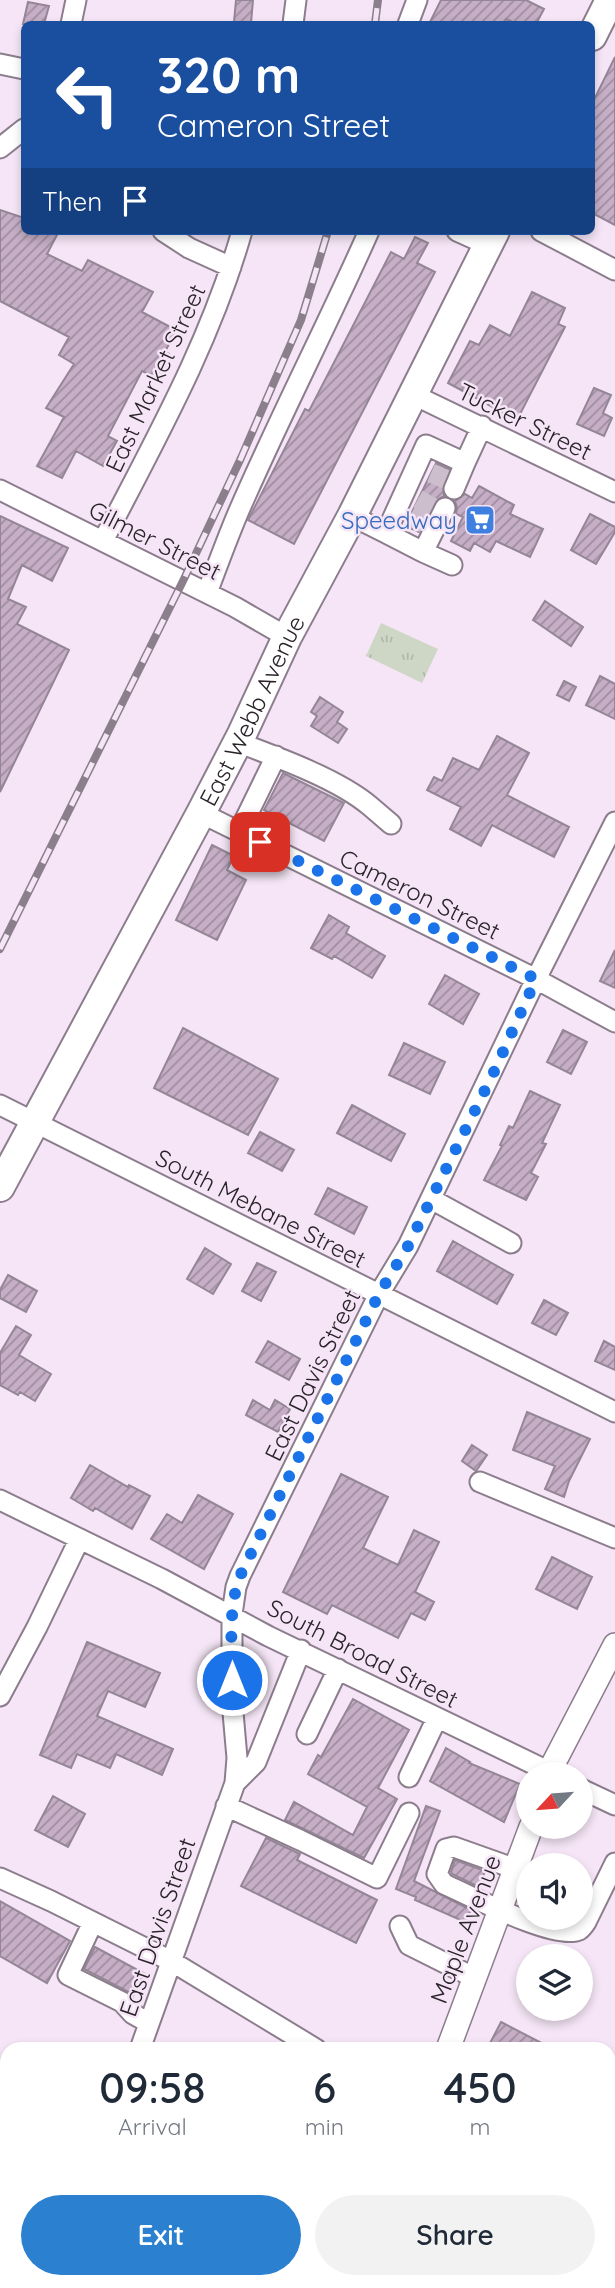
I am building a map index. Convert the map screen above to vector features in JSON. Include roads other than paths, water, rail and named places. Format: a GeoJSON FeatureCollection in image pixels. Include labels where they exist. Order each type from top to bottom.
{"type":"FeatureCollection","features":[{"type":"Feature","properties":{"kind":"highway"},"geometry":{"type":"LineString","coordinates":[[595,30],[610,0]]}},
{"type":"Feature","properties":{"kind":"highway","name":"East Webb Avenue"},"geometry":{"type":"LineString","coordinates":[[0,1187],[201,813],[287,637],[414,395],[491,238]]}},
{"type":"Feature","properties":{"kind":"main road"},"geometry":{"type":"LineString","coordinates":[[556,1762],[615,1645]]}},
{"type":"Feature","properties":{"kind":"main road","name":"Maple Avenue"},"geometry":{"type":"LineString","coordinates":[[451,2042],[516,1869]]}},
{"type":"Feature","properties":{"kind":"street"},"geometry":{"type":"LineString","coordinates":[[72,21],[76,0]]}},
{"type":"Feature","properties":{"kind":"street"},"geometry":{"type":"LineString","coordinates":[[293,21],[296,0]]}},
{"type":"Feature","properties":{"kind":"street"},"geometry":{"type":"LineString","coordinates":[[409,21],[417,0]]}},
{"type":"Feature","properties":{"kind":"street"},"geometry":{"type":"LineString","coordinates":[[0,64],[21,68]]}},
{"type":"Feature","properties":{"kind":"street"},"geometry":{"type":"LineString","coordinates":[[0,148],[21,131]]}},
{"type":"Feature","properties":{"kind":"street"},"geometry":{"type":"LineString","coordinates":[[169,235],[189,248],[231,267]]}},
{"type":"Feature","properties":{"kind":"street","name":"East Market Street"},"geometry":{"type":"LineString","coordinates":[[103,541],[202,346],[241,235]]}},
{"type":"Feature","properties":{"kind":"street"},"geometry":{"type":"LineString","coordinates":[[207,593],[237,515],[289,400],[335,310],[367,235]]}},
{"type":"Feature","properties":{"kind":"street"},"geometry":{"type":"LineString","coordinates":[[549,235],[615,270]]}},
{"type":"Feature","properties":{"kind":"street","name":"Tucker Street"},"geometry":{"type":"LineString","coordinates":[[414,395],[615,492]]}},
{"type":"Feature","properties":{"kind":"street"},"geometry":{"type":"LineString","coordinates":[[423,552],[423,511],[441,478],[466,463],[482,426]]}},
{"type":"Feature","properties":{"kind":"street"},"geometry":{"type":"LineString","coordinates":[[441,478],[426,445],[466,463]]}},
{"type":"Feature","properties":{"kind":"street","name":"Gilmer Street"},"geometry":{"type":"LineString","coordinates":[[0,490],[235,607],[287,637]]}},
{"type":"Feature","properties":{"kind":"street"},"geometry":{"type":"LineString","coordinates":[[386,533],[423,511]]}},
{"type":"Feature","properties":{"kind":"street"},"geometry":{"type":"LineString","coordinates":[[352,516],[452,565]]}},
{"type":"Feature","properties":{"kind":"street"},"geometry":{"type":"LineString","coordinates":[[237,742],[342,788],[371,806],[391,824]]}},
{"type":"Feature","properties":{"kind":"street"},"geometry":{"type":"LineString","coordinates":[[239,832],[276,757]]}},
{"type":"Feature","properties":{"kind":"street","name":"Cameron Street"},"geometry":{"type":"LineString","coordinates":[[201,813],[536,979],[615,1022]]}},
{"type":"Feature","properties":{"kind":"street","name":"East Davis Street"},"geometry":{"type":"LineString","coordinates":[[142,2042],[235,1783],[237,1758],[232,1701],[232,1615],[240,1576],[379,1294],[408,1246],[536,979],[615,822]]}},
{"type":"Feature","properties":{"kind":"street","name":"South Mebane Street"},"geometry":{"type":"LineString","coordinates":[[0,1105],[615,1412]]}},
{"type":"Feature","properties":{"kind":"street"},"geometry":{"type":"LineString","coordinates":[[431,1199],[511,1243]]}},
{"type":"Feature","properties":{"kind":"street"},"geometry":{"type":"LineString","coordinates":[[481,1482],[615,1538]]}},
{"type":"Feature","properties":{"kind":"street","name":"South Broad Street"},"geometry":{"type":"LineString","coordinates":[[0,1500],[163,1579],[268,1636],[526,1762]]}},
{"type":"Feature","properties":{"kind":"street"},"geometry":{"type":"LineString","coordinates":[[0,1696],[79,1540]]}},
{"type":"Feature","properties":{"kind":"street","name":"East Davis Street"},"geometry":{"type":"LineString","coordinates":[[235,1783],[256,1762],[300,1650]]}},
{"type":"Feature","properties":{"kind":"street"},"geometry":{"type":"LineString","coordinates":[[307,1734],[338,1669]]}},
{"type":"Feature","properties":{"kind":"street"},"geometry":{"type":"LineString","coordinates":[[409,1777],[437,1718]]}},
{"type":"Feature","properties":{"kind":"street"},"geometry":{"type":"LineString","coordinates":[[593,1794],[615,1805]]}},
{"type":"Feature","properties":{"kind":"street"},"geometry":{"type":"LineString","coordinates":[[226,1806],[377,1878],[409,1813]]}},
{"type":"Feature","properties":{"kind":"street"},"geometry":{"type":"LineString","coordinates":[[516,1869],[454,1847],[446,1849],[437,1874],[444,1884],[533,1924],[575,1931],[581,1929],[615,1863]]}},
{"type":"Feature","properties":{"kind":"street"},"geometry":{"type":"LineString","coordinates":[[0,1878],[171,1961],[304,2042]]}},
{"type":"Feature","properties":{"kind":"street"},"geometry":{"type":"LineString","coordinates":[[93,1922],[68,1975],[122,2002],[133,2014],[149,2023]]}},
{"type":"Feature","properties":{"kind":"street"},"geometry":{"type":"LineString","coordinates":[[400,1926],[409,1945],[475,1979]]}},
{"type":"Feature","properties":{"kind":"tunnel"},"geometry":{"type":"LineString","coordinates":[[431,473],[447,480]]}},
{"type":"Feature","properties":{"kind":"tunnel"},"geometry":{"type":"LineString","coordinates":[[418,499],[434,508]]}},
{"type":"Feature","properties":{"kind":"tunnel"},"geometry":{"type":"LineString","coordinates":[[410,516],[425,524]]}},
{"type":"Feature","properties":{"kind":"railway"},"geometry":{"type":"LineString","coordinates":[[375,21],[378,0]]}},
{"type":"Feature","properties":{"kind":"railway"},"geometry":{"type":"LineString","coordinates":[[0,949],[183,581],[241,458],[301,320],[327,235]]}},
{"type":"Feature","properties":{"kind":"place","name":"Speedway"},"geometry":{"type":"Point","coordinates":[480,520]}}]}
